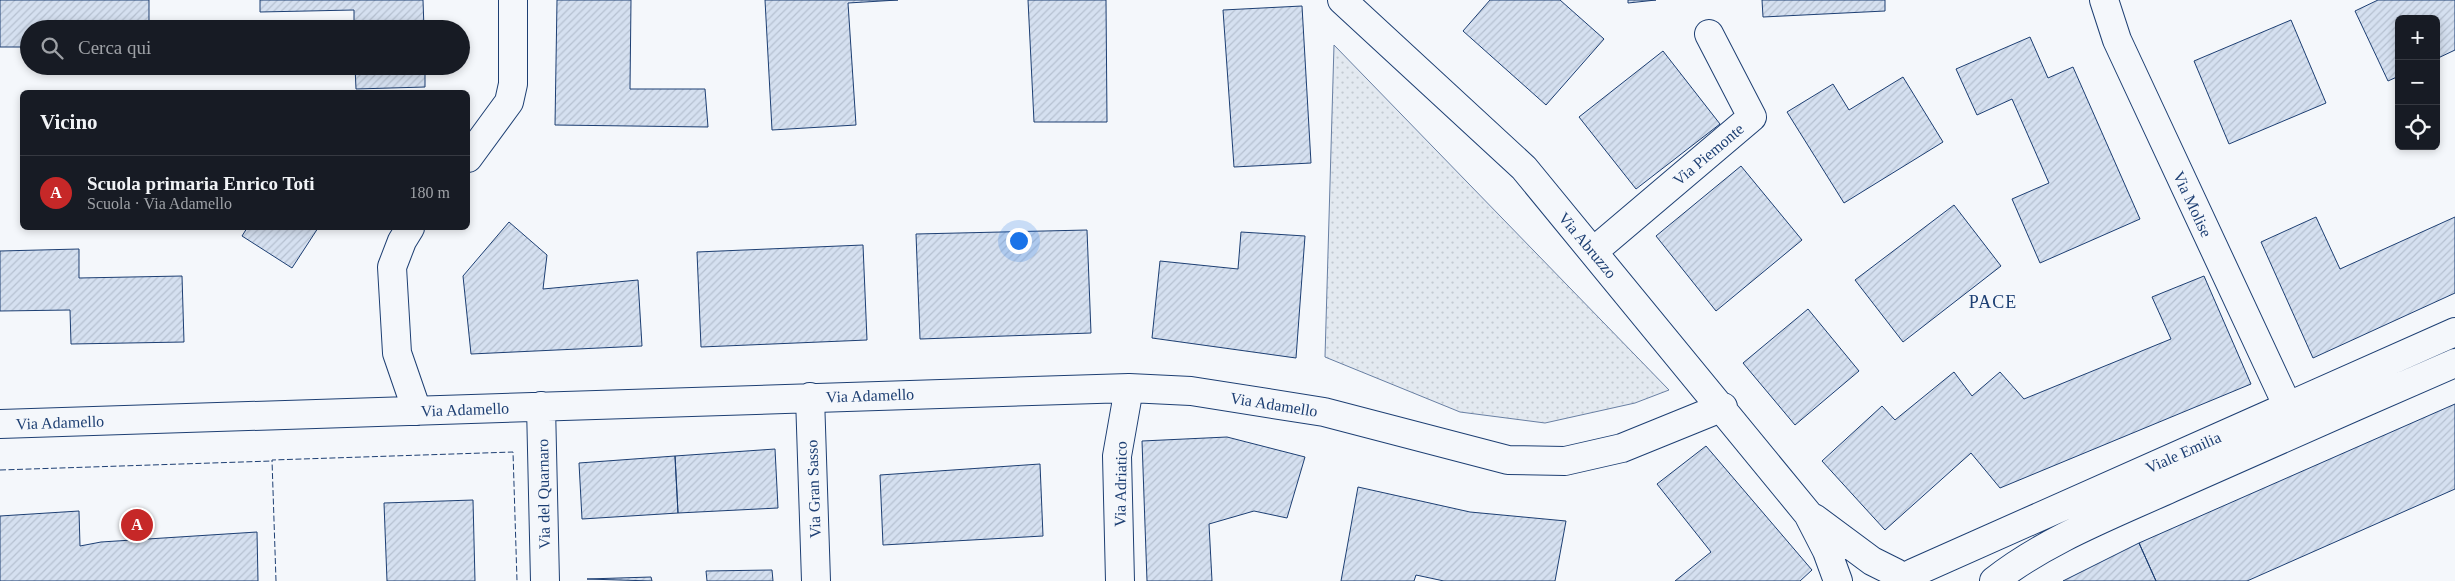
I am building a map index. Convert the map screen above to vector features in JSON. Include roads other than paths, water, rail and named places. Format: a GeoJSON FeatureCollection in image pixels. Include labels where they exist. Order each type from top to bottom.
{"type":"FeatureCollection","features":[{"type":"Feature","properties":{"kind":"street"},"geometry":{"type":"LineString","coordinates":[[470,155],[508,102],[513,84],[513,0]]}},
{"type":"Feature","properties":{"kind":"street","name":"Via Abruzzo"},"geometry":{"type":"LineString","coordinates":[[1342,0],[1524,168],[1723,408],[1808,514],[1827,551],[1838,581]]}},
{"type":"Feature","properties":{"kind":"street","name":"Via Molise"},"geometry":{"type":"LineString","coordinates":[[2104,0],[2117,40],[2299,431]]}},
{"type":"Feature","properties":{"kind":"street","name":"Via Piemonte"},"geometry":{"type":"LineString","coordinates":[[1594,252],[1752,116],[1709,34]]}},
{"type":"Feature","properties":{"kind":"street"},"geometry":{"type":"LineString","coordinates":[[409,230],[402,241],[392,267],[397,353],[417,411]]}},
{"type":"Feature","properties":{"kind":"street","name":"Viale Emilia"},"geometry":{"type":"LineString","coordinates":[[1904,577],[2455,332]]}},
{"type":"Feature","properties":{"kind":"street","name":"Viale Emilia"},"geometry":{"type":"LineString","coordinates":[[1994,581],[2008,570],[2055,542],[2299,431],[2455,363]]}},
{"type":"Feature","properties":{"kind":"street","name":"Via Adamello"},"geometry":{"type":"LineString","coordinates":[[0,424],[1129,388],[1191,391],[1324,412],[1508,460],[1565,461],[1622,448],[1723,408]]}},
{"type":"Feature","properties":{"kind":"street","name":"Via Adriatico"},"geometry":{"type":"LineString","coordinates":[[1120,581],[1117,456],[1129,388]]}},
{"type":"Feature","properties":{"kind":"street","name":"Via Gran Sasso"},"geometry":{"type":"LineString","coordinates":[[810,397],[816,581]]}},
{"type":"Feature","properties":{"kind":"street","name":"Via del Quarnaro"},"geometry":{"type":"LineString","coordinates":[[541,406],[545,581]]}},
{"type":"Feature","properties":{"kind":"street","name":"Via Abruzzo"},"geometry":{"type":"LineString","coordinates":[[1808,514],[1872,562],[1904,577]]}},
{"type":"Feature","properties":{"kind":"place","name":"Scuola primaria Enrico Toti"},"geometry":{"type":"Point","coordinates":[137,525]}},
{"type":"Feature","properties":{"kind":"district","name":"PACE"},"geometry":{"type":"Point","coordinates":[1993,302]}}]}
